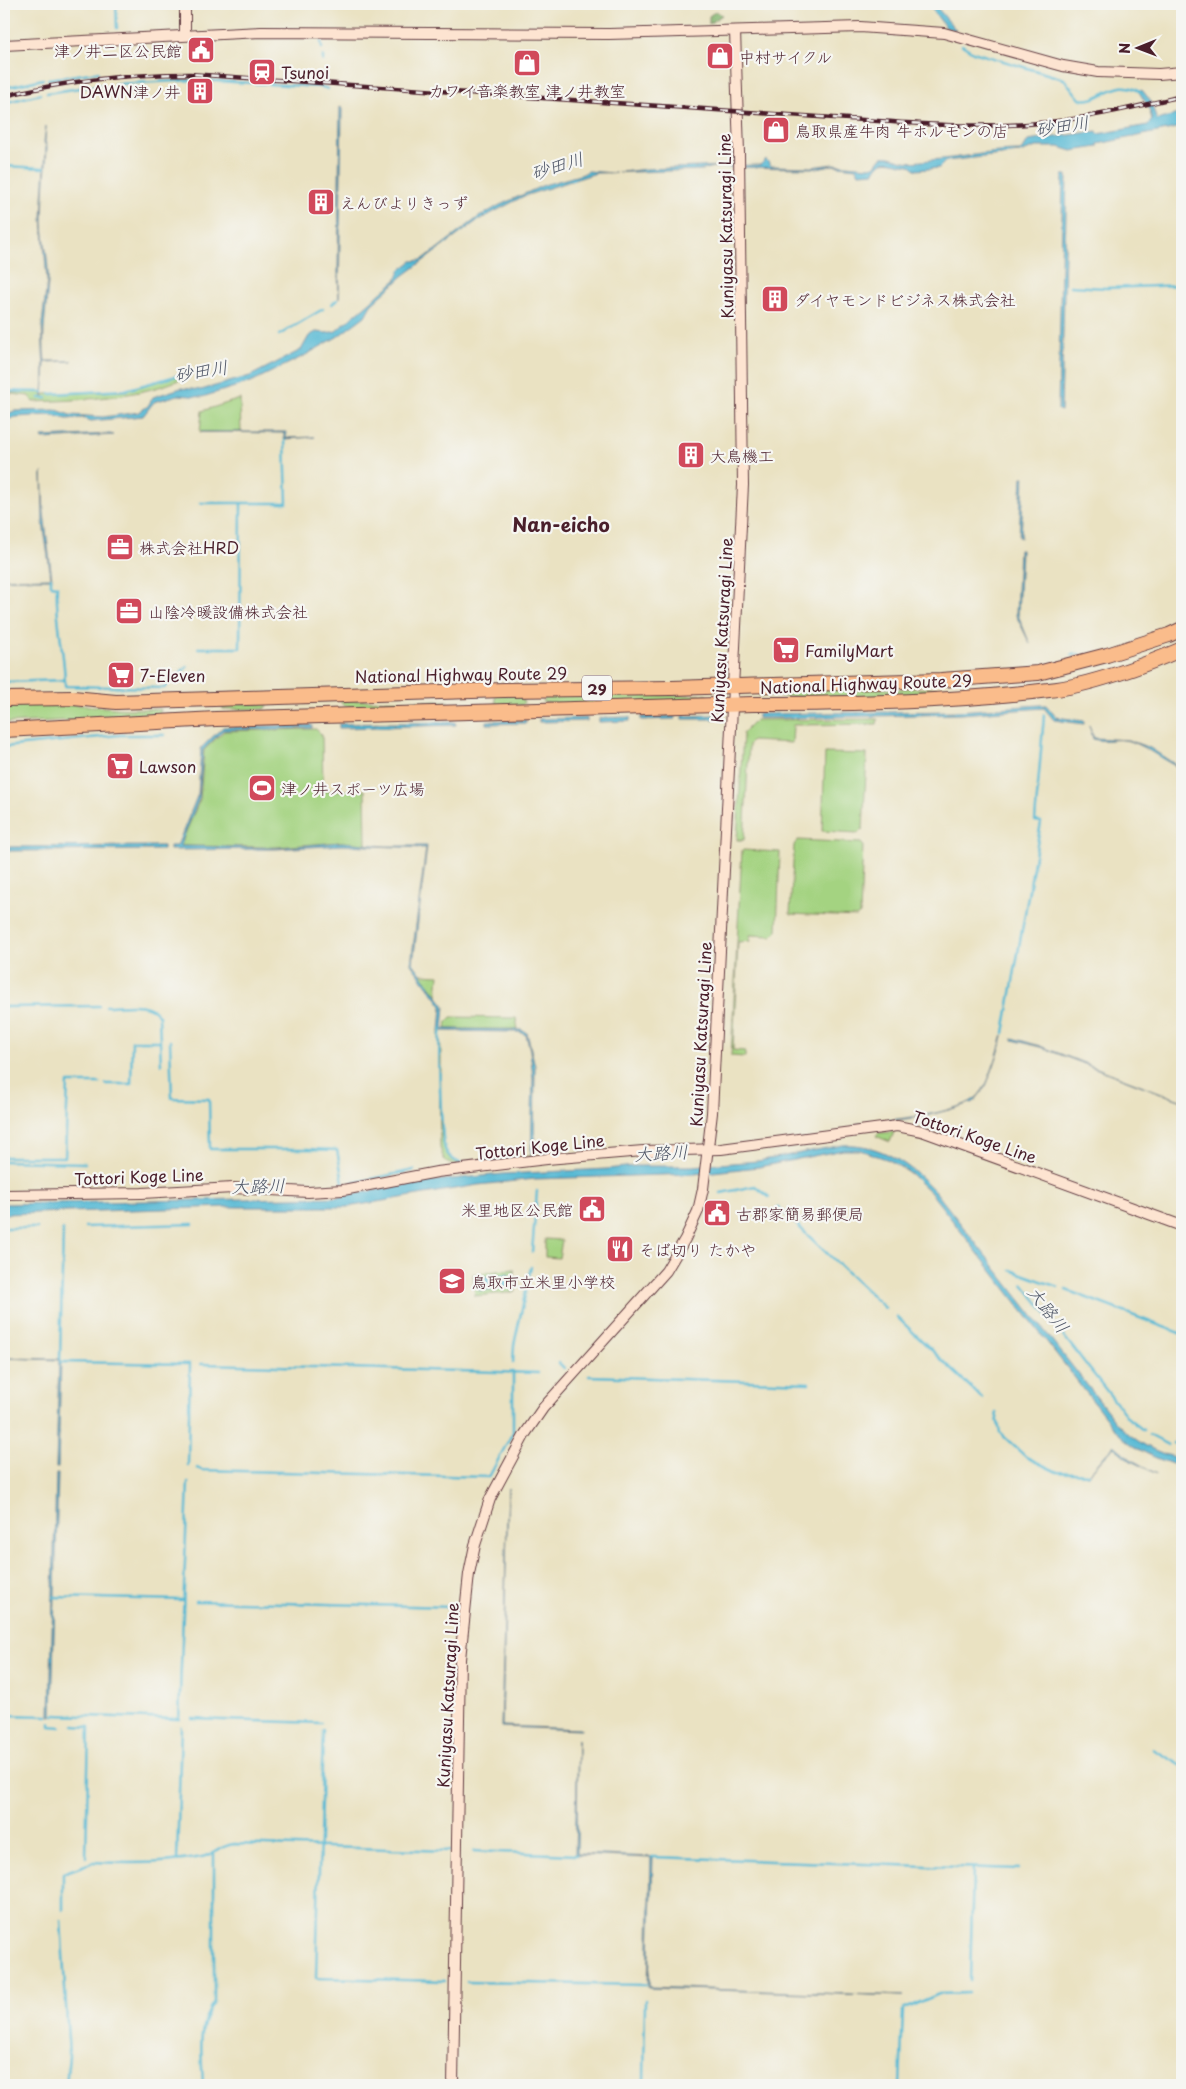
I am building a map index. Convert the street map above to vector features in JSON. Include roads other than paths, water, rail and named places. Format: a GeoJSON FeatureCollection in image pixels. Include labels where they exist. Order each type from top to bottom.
{"type":"FeatureCollection","features":[{"type":"Feature","properties":{"kind":"highway","name":"National Highway Route 29"},"geometry":{"type":"LineString","coordinates":[[4,699],[73,698],[116,702],[941,680],[1038,673],[1107,655],[1182,629]]}},
{"type":"Feature","properties":{"kind":"highway","name":"National Highway Route 29"},"geometry":{"type":"LineString","coordinates":[[4,730],[216,719],[893,702],[1050,690],[1116,673],[1182,649]]}},
{"type":"Feature","properties":{"kind":"main road"},"geometry":{"type":"LineString","coordinates":[[185,4],[185,34]]}},
{"type":"Feature","properties":{"kind":"main road"},"geometry":{"type":"LineString","coordinates":[[4,45],[185,34],[260,32],[609,34],[860,27],[944,33],[1062,66],[1098,72],[1159,74],[1182,72]]}},
{"type":"Feature","properties":{"kind":"main road","name":"Kuniyasu Katsuragi Line"},"geometry":{"type":"LineString","coordinates":[[453,2085],[460,1660],[469,1574],[475,1545],[490,1499],[525,1434],[543,1408],[666,1271],[685,1239],[698,1211],[708,1155],[743,485],[739,157],[735,31]]}},
{"type":"Feature","properties":{"kind":"main road","name":"Tottori Koge Line"},"geometry":{"type":"LineString","coordinates":[[4,1195],[142,1194],[233,1188],[308,1192],[343,1190],[437,1172],[547,1159],[643,1151],[708,1155],[897,1126],[1010,1162],[1182,1226]]}},
{"type":"Feature","properties":{"kind":"water"},"geometry":{"type":"Polygon","coordinates":[[[928,4],[934,4],[956,30],[946,28],[928,4]]]}},
{"type":"Feature","properties":{"kind":"water"},"geometry":{"type":"Polygon","coordinates":[[[1142,90],[1150,100],[1157,120],[1182,113],[1182,127],[1098,144],[1098,147],[1072,151],[1059,147],[1036,147],[1020,153],[946,161],[939,168],[916,170],[910,165],[885,162],[879,164],[874,172],[859,173],[856,168],[832,165],[817,168],[713,167],[703,170],[618,172],[647,169],[760,165],[766,159],[771,166],[811,167],[833,164],[870,167],[876,165],[882,157],[915,162],[1020,151],[1028,141],[1097,131],[1098,134],[1148,125],[1152,120],[1149,108],[1139,92],[1142,90]]]}},
{"type":"Feature","properties":{"kind":"water"},"geometry":{"type":"Polygon","coordinates":[[[340,107],[342,108],[339,299],[338,272],[340,107]]]}},
{"type":"Feature","properties":{"kind":"water"},"geometry":{"type":"Polygon","coordinates":[[[46,126],[45,142],[47,147],[43,204],[48,274],[44,331],[45,361],[72,361],[45,362],[43,397],[42,324],[47,281],[42,218],[46,147],[44,142],[46,126]]]}},
{"type":"Feature","properties":{"kind":"water"},"geometry":{"type":"Polygon","coordinates":[[[588,171],[609,173],[596,173],[524,196],[477,221],[403,276],[371,305],[365,316],[337,337],[304,356],[251,382],[202,397],[178,395],[154,402],[143,416],[91,421],[83,418],[67,419],[50,415],[16,417],[4,421],[4,416],[14,411],[57,410],[70,415],[103,417],[139,412],[148,406],[153,397],[181,388],[201,390],[250,376],[301,350],[309,336],[316,332],[327,333],[336,331],[396,280],[400,270],[412,261],[422,260],[479,217],[500,205],[544,185],[588,171]]]}},
{"type":"Feature","properties":{"kind":"water"},"geometry":{"type":"Polygon","coordinates":[[[1063,175],[1067,175],[1061,411],[1058,410],[1063,175]]]}},
{"type":"Feature","properties":{"kind":"water"},"geometry":{"type":"Polygon","coordinates":[[[201,432],[286,432],[286,438],[315,437],[284,439],[284,433],[201,432]]]}},
{"type":"Feature","properties":{"kind":"water"},"geometry":{"type":"Polygon","coordinates":[[[114,435],[43,439],[42,437],[114,435]]]}},
{"type":"Feature","properties":{"kind":"water"},"geometry":{"type":"Polygon","coordinates":[[[42,472],[44,513],[52,579],[4,579],[51,578],[43,522],[42,472]]]}},
{"type":"Feature","properties":{"kind":"water"},"geometry":{"type":"Polygon","coordinates":[[[1022,477],[1024,477],[1021,538],[1019,537],[1022,477]]]}},
{"type":"Feature","properties":{"kind":"water"},"geometry":{"type":"Polygon","coordinates":[[[1019,550],[1021,550],[1018,615],[1030,644],[1016,615],[1019,550]]]}},
{"type":"Feature","properties":{"kind":"water"},"geometry":{"type":"Polygon","coordinates":[[[1046,705],[1056,717],[1084,721],[1084,724],[1054,720],[1044,708],[960,714],[758,718],[758,714],[959,711],[1046,705]]]}},
{"type":"Feature","properties":{"kind":"water"},"geometry":{"type":"Polygon","coordinates":[[[716,715],[716,719],[683,719],[683,716],[716,715]]]}},
{"type":"Feature","properties":{"kind":"water"},"geometry":{"type":"Polygon","coordinates":[[[675,716],[675,719],[641,720],[641,717],[675,716]]]}},
{"type":"Feature","properties":{"kind":"water"},"geometry":{"type":"Polygon","coordinates":[[[630,717],[630,721],[599,722],[599,718],[630,717]]]}},
{"type":"Feature","properties":{"kind":"water"},"geometry":{"type":"Polygon","coordinates":[[[587,718],[587,721],[539,722],[539,719],[587,718]]]}},
{"type":"Feature","properties":{"kind":"water"},"geometry":{"type":"Polygon","coordinates":[[[526,720],[526,723],[487,724],[487,721],[526,720]]]}},
{"type":"Feature","properties":{"kind":"water"},"geometry":{"type":"Polygon","coordinates":[[[455,722],[456,725],[339,728],[339,724],[455,722]]]}},
{"type":"Feature","properties":{"kind":"water"},"geometry":{"type":"Polygon","coordinates":[[[312,725],[312,728],[223,730],[203,750],[199,798],[180,846],[276,848],[342,842],[385,846],[427,846],[413,963],[445,1006],[443,1029],[521,1030],[527,1033],[535,1066],[534,1155],[531,1155],[533,1078],[530,1050],[526,1035],[520,1032],[440,1031],[442,1006],[411,964],[426,848],[342,845],[276,849],[170,850],[170,846],[177,846],[198,794],[201,748],[223,727],[312,725]]]}},
{"type":"Feature","properties":{"kind":"water"},"geometry":{"type":"Polygon","coordinates":[[[1089,725],[1094,738],[1128,740],[1150,748],[1182,769],[1129,741],[1093,739],[1089,725]]]}},
{"type":"Feature","properties":{"kind":"water"},"geometry":{"type":"Polygon","coordinates":[[[163,846],[163,850],[4,851],[4,847],[163,846]]]}},
{"type":"Feature","properties":{"kind":"water"},"geometry":{"type":"Polygon","coordinates":[[[1003,1035],[1001,1046],[995,1061],[996,1058],[1003,1035]]]}},
{"type":"Feature","properties":{"kind":"water"},"geometry":{"type":"Polygon","coordinates":[[[1013,1038],[1040,1046],[1182,1101],[1040,1047],[1013,1040],[1013,1038]]]}},
{"type":"Feature","properties":{"kind":"water"},"geometry":{"type":"Polygon","coordinates":[[[982,1092],[974,1102],[959,1106],[970,1102],[982,1092]]]}},
{"type":"Feature","properties":{"kind":"water"},"geometry":{"type":"Polygon","coordinates":[[[943,1111],[927,1116],[853,1126],[860,1123],[943,1111]]]}},
{"type":"Feature","properties":{"kind":"water"},"geometry":{"type":"Polygon","coordinates":[[[843,1145],[857,1145],[882,1152],[905,1164],[925,1181],[935,1191],[1116,1422],[1146,1446],[1163,1454],[1182,1459],[1182,1467],[1147,1454],[1124,1439],[931,1193],[911,1174],[889,1160],[860,1150],[843,1150],[759,1167],[694,1174],[535,1179],[478,1185],[347,1207],[228,1207],[4,1214],[4,1204],[338,1197],[422,1182],[503,1174],[634,1166],[692,1166],[758,1161],[843,1145]]]}},
{"type":"Feature","properties":{"kind":"water"},"geometry":{"type":"Polygon","coordinates":[[[509,1274],[511,1287],[479,1291],[478,1277],[509,1274]]]}},
{"type":"Feature","properties":{"kind":"water"},"geometry":{"type":"Polygon","coordinates":[[[4,1358],[61,1359],[58,1468],[56,1468],[59,1360],[4,1358]]]}},
{"type":"Feature","properties":{"kind":"water"},"geometry":{"type":"Polygon","coordinates":[[[1114,1445],[1132,1460],[1157,1474],[1131,1461],[1114,1447],[1087,1476],[1114,1445]]]}},
{"type":"Feature","properties":{"kind":"water"},"geometry":{"type":"Polygon","coordinates":[[[56,1473],[58,1473],[52,1716],[50,1716],[56,1473]]]}},
{"type":"Feature","properties":{"kind":"water"},"geometry":{"type":"Polygon","coordinates":[[[508,1488],[502,1726],[581,1730],[501,1727],[508,1488]]]}},
{"type":"Feature","properties":{"kind":"water"},"geometry":{"type":"Polygon","coordinates":[[[578,1739],[577,1854],[653,1857],[649,1987],[905,1996],[648,1988],[651,1858],[575,1855],[578,1739]]]}},
{"type":"Feature","properties":{"kind":"waterway"},"geometry":{"type":"LineString","coordinates":[[116,4],[117,28]]}},
{"type":"Feature","properties":{"kind":"waterway"},"geometry":{"type":"LineString","coordinates":[[321,42],[322,48]]}},
{"type":"Feature","properties":{"kind":"waterway"},"geometry":{"type":"LineString","coordinates":[[962,45],[973,52],[1064,79],[1080,99],[1095,98],[1117,88],[1124,87],[1133,88],[1142,93]]}},
{"type":"Feature","properties":{"kind":"waterway"},"geometry":{"type":"LineString","coordinates":[[323,56],[323,61]]}},
{"type":"Feature","properties":{"kind":"waterway"},"geometry":{"type":"LineString","coordinates":[[48,79],[98,72]]}},
{"type":"Feature","properties":{"kind":"waterway"},"geometry":{"type":"LineString","coordinates":[[4,88],[43,79]]}},
{"type":"Feature","properties":{"kind":"waterway"},"geometry":{"type":"LineString","coordinates":[[114,84],[197,80],[322,87],[328,89]]}},
{"type":"Feature","properties":{"kind":"waterway"},"geometry":{"type":"LineString","coordinates":[[47,93],[100,85]]}},
{"type":"Feature","properties":{"kind":"waterway"},"geometry":{"type":"LineString","coordinates":[[4,103],[40,94]]}},
{"type":"Feature","properties":{"kind":"waterway"},"geometry":{"type":"LineString","coordinates":[[4,166],[44,168]]}},
{"type":"Feature","properties":{"kind":"waterway"},"geometry":{"type":"LineString","coordinates":[[1070,286],[1106,288],[1182,285]]}},
{"type":"Feature","properties":{"kind":"waterway"},"geometry":{"type":"LineString","coordinates":[[332,304],[337,300]]}},
{"type":"Feature","properties":{"kind":"waterway"},"geometry":{"type":"LineString","coordinates":[[279,335],[323,309]]}},
{"type":"Feature","properties":{"kind":"waterway","name":"砂田川"},"geometry":{"type":"LineString","coordinates":[[50,394],[125,390],[187,373]]}},
{"type":"Feature","properties":{"kind":"waterway"},"geometry":{"type":"LineString","coordinates":[[4,391],[43,392]]}},
{"type":"Feature","properties":{"kind":"waterway"},"geometry":{"type":"LineString","coordinates":[[39,398],[47,398]]}},
{"type":"Feature","properties":{"kind":"waterway"},"geometry":{"type":"LineString","coordinates":[[200,503],[287,503],[285,440]]}},
{"type":"Feature","properties":{"kind":"waterway"},"geometry":{"type":"LineString","coordinates":[[198,648],[240,648],[241,504]]}},
{"type":"Feature","properties":{"kind":"waterway"},"geometry":{"type":"LineString","coordinates":[[51,578],[51,585],[57,586],[57,611],[65,686],[164,688],[187,667]]}},
{"type":"Feature","properties":{"kind":"waterway"},"geometry":{"type":"LineString","coordinates":[[1071,655],[1079,654]]}},
{"type":"Feature","properties":{"kind":"waterway"},"geometry":{"type":"LineString","coordinates":[[4,682],[65,680]]}},
{"type":"Feature","properties":{"kind":"waterway"},"geometry":{"type":"LineString","coordinates":[[1004,1033],[1041,822],[1035,821],[1044,715]]}},
{"type":"Feature","properties":{"kind":"waterway"},"geometry":{"type":"LineString","coordinates":[[4,747],[120,735],[164,735]]}},
{"type":"Feature","properties":{"kind":"waterway"},"geometry":{"type":"LineString","coordinates":[[106,1006],[136,1005],[155,1011],[159,1016],[161,1065]]}},
{"type":"Feature","properties":{"kind":"waterway"},"geometry":{"type":"LineString","coordinates":[[4,1007],[99,1006]]}},
{"type":"Feature","properties":{"kind":"waterway"},"geometry":{"type":"LineString","coordinates":[[441,1029],[439,1051],[440,1089],[442,1126],[446,1152],[456,1162],[462,1164],[513,1158]]}},
{"type":"Feature","properties":{"kind":"waterway"},"geometry":{"type":"LineString","coordinates":[[106,1084],[131,1084],[132,1041],[159,1041]]}},
{"type":"Feature","properties":{"kind":"waterway"},"geometry":{"type":"LineString","coordinates":[[170,1041],[172,1098],[209,1099],[210,1149],[307,1149]]}},
{"type":"Feature","properties":{"kind":"waterway"},"geometry":{"type":"LineString","coordinates":[[4,1157],[65,1157],[68,1083],[100,1083]]}},
{"type":"Feature","properties":{"kind":"waterway"},"geometry":{"type":"LineString","coordinates":[[307,1149],[337,1150],[343,1182]]}},
{"type":"Feature","properties":{"kind":"waterway"},"geometry":{"type":"LineString","coordinates":[[4,1161],[85,1163]]}},
{"type":"Feature","properties":{"kind":"waterway"},"geometry":{"type":"LineString","coordinates":[[352,1183],[414,1170]]}},
{"type":"Feature","properties":{"kind":"waterway"},"geometry":{"type":"LineString","coordinates":[[721,1193],[755,1186],[769,1197]]}},
{"type":"Feature","properties":{"kind":"waterway"},"geometry":{"type":"LineString","coordinates":[[532,1252],[537,1191]]}},
{"type":"Feature","properties":{"kind":"waterway"},"geometry":{"type":"LineString","coordinates":[[778,1207],[885,1308]]}},
{"type":"Feature","properties":{"kind":"waterway"},"geometry":{"type":"LineString","coordinates":[[85,1227],[193,1224]]}},
{"type":"Feature","properties":{"kind":"waterway"},"geometry":{"type":"LineString","coordinates":[[4,1228],[37,1228]]}},
{"type":"Feature","properties":{"kind":"waterway"},"geometry":{"type":"LineString","coordinates":[[60,1360],[63,1230]]}},
{"type":"Feature","properties":{"kind":"waterway"},"geometry":{"type":"LineString","coordinates":[[513,1363],[514,1345],[531,1267]]}},
{"type":"Feature","properties":{"kind":"waterway","name":"大路川"},"geometry":{"type":"LineString","coordinates":[[1011,1270],[1058,1287]]}},
{"type":"Feature","properties":{"kind":"waterway","name":"大路川"},"geometry":{"type":"LineString","coordinates":[[1023,1284],[1128,1418],[1143,1430]]}},
{"type":"Feature","properties":{"kind":"waterway"},"geometry":{"type":"LineString","coordinates":[[1066,1290],[1182,1334]]}},
{"type":"Feature","properties":{"kind":"waterway"},"geometry":{"type":"LineString","coordinates":[[897,1317],[982,1398]]}},
{"type":"Feature","properties":{"kind":"waterway"},"geometry":{"type":"LineString","coordinates":[[60,1362],[190,1364],[188,1465]]}},
{"type":"Feature","properties":{"kind":"waterway"},"geometry":{"type":"LineString","coordinates":[[559,1363],[564,1368]]}},
{"type":"Feature","properties":{"kind":"waterway"},"geometry":{"type":"LineString","coordinates":[[201,1364],[538,1373]]}},
{"type":"Feature","properties":{"kind":"waterway"},"geometry":{"type":"LineString","coordinates":[[197,1468],[201,1470],[489,1477],[513,1432],[513,1372]]}},
{"type":"Feature","properties":{"kind":"waterway"},"geometry":{"type":"LineString","coordinates":[[589,1376],[809,1383]]}},
{"type":"Feature","properties":{"kind":"waterway"},"geometry":{"type":"LineString","coordinates":[[996,1412],[1000,1433],[1026,1457],[1057,1472],[1088,1474]]}},
{"type":"Feature","properties":{"kind":"waterway"},"geometry":{"type":"LineString","coordinates":[[1149,1435],[1168,1445]]}},
{"type":"Feature","properties":{"kind":"waterway"},"geometry":{"type":"LineString","coordinates":[[1173,1443],[1182,1445]]}},
{"type":"Feature","properties":{"kind":"waterway"},"geometry":{"type":"LineString","coordinates":[[54,1715],[179,1719],[188,1482]]}},
{"type":"Feature","properties":{"kind":"waterway"},"geometry":{"type":"LineString","coordinates":[[54,1597],[183,1600]]}},
{"type":"Feature","properties":{"kind":"waterway"},"geometry":{"type":"LineString","coordinates":[[195,1601],[453,1607]]}},
{"type":"Feature","properties":{"kind":"waterway"},"geometry":{"type":"LineString","coordinates":[[4,1715],[48,1716]]}},
{"type":"Feature","properties":{"kind":"waterway"},"geometry":{"type":"LineString","coordinates":[[192,1719],[321,1723]]}},
{"type":"Feature","properties":{"kind":"waterway"},"geometry":{"type":"LineString","coordinates":[[50,1723],[50,1726],[61,1727]]}},
{"type":"Feature","properties":{"kind":"waterway"},"geometry":{"type":"LineString","coordinates":[[74,1726],[89,1727],[86,1857]]}},
{"type":"Feature","properties":{"kind":"waterway"},"geometry":{"type":"LineString","coordinates":[[177,1860],[181,1727]]}},
{"type":"Feature","properties":{"kind":"waterway"},"geometry":{"type":"LineString","coordinates":[[323,1730],[316,1978],[445,1981]]}},
{"type":"Feature","properties":{"kind":"waterway"},"geometry":{"type":"LineString","coordinates":[[1153,1749],[1182,1766]]}},
{"type":"Feature","properties":{"kind":"waterway"},"geometry":{"type":"LineString","coordinates":[[93,1862],[148,1863],[175,1861],[207,1856],[225,1846],[234,1844],[450,1851]]}},
{"type":"Feature","properties":{"kind":"waterway"},"geometry":{"type":"LineString","coordinates":[[473,1851],[576,1855]]}},
{"type":"Feature","properties":{"kind":"waterway"},"geometry":{"type":"LineString","coordinates":[[203,2085],[202,2031],[208,2011],[214,2002],[214,1853]]}},
{"type":"Feature","properties":{"kind":"waterway"},"geometry":{"type":"LineString","coordinates":[[652,1857],[1019,1869]]}},
{"type":"Feature","properties":{"kind":"waterway"},"geometry":{"type":"LineString","coordinates":[[63,1910],[63,1873],[91,1863]]}},
{"type":"Feature","properties":{"kind":"waterway"},"geometry":{"type":"LineString","coordinates":[[970,1980],[973,1869]]}},
{"type":"Feature","properties":{"kind":"waterway"},"geometry":{"type":"LineString","coordinates":[[61,1920],[69,2056],[66,2085]]}},
{"type":"Feature","properties":{"kind":"waterway"},"geometry":{"type":"LineString","coordinates":[[467,1982],[646,1985]]}},
{"type":"Feature","properties":{"kind":"waterway"},"geometry":{"type":"LineString","coordinates":[[904,2009],[939,1994],[968,1993]]}},
{"type":"Feature","properties":{"kind":"waterway"},"geometry":{"type":"LineString","coordinates":[[644,2085],[645,2000]]}},
{"type":"Feature","properties":{"kind":"waterway"},"geometry":{"type":"LineString","coordinates":[[900,2085],[903,2011]]}},
{"type":"Feature","properties":{"kind":"railway"},"geometry":{"type":"LineString","coordinates":[[4,96],[96,79],[190,74],[938,125],[979,126],[1019,125],[1075,119],[1182,96]]}},
{"type":"Feature","properties":{"kind":"place","name":"津ノ井二区公民館"},"geometry":{"type":"Point","coordinates":[201,50]}},
{"type":"Feature","properties":{"kind":"place","name":"中村サイクル"},"geometry":{"type":"Point","coordinates":[720,56]}},
{"type":"Feature","properties":{"kind":"place","name":"カワイ音楽教室 津ノ井教室"},"geometry":{"type":"Point","coordinates":[527,63]}},
{"type":"Feature","properties":{"kind":"place","name":"Tsunoi"},"geometry":{"type":"Point","coordinates":[262,72]}},
{"type":"Feature","properties":{"kind":"place","name":"DAWN津ノ井"},"geometry":{"type":"Point","coordinates":[200,91]}},
{"type":"Feature","properties":{"kind":"place","name":"鳥取県産牛肉 牛ホルモンの店"},"geometry":{"type":"Point","coordinates":[776,130]}},
{"type":"Feature","properties":{"kind":"place","name":"えんびよりきっず"},"geometry":{"type":"Point","coordinates":[321,202]}},
{"type":"Feature","properties":{"kind":"place","name":"ダイヤモンドビジネス株式会社"},"geometry":{"type":"Point","coordinates":[775,299]}},
{"type":"Feature","properties":{"kind":"place","name":"大鳥機工"},"geometry":{"type":"Point","coordinates":[691,455]}},
{"type":"Feature","properties":{"kind":"place","name":"株式会社HRD"},"geometry":{"type":"Point","coordinates":[120,547]}},
{"type":"Feature","properties":{"kind":"place","name":"山陰冷暖設備株式会社"},"geometry":{"type":"Point","coordinates":[129,611]}},
{"type":"Feature","properties":{"kind":"place","name":"FamilyMart"},"geometry":{"type":"Point","coordinates":[786,650]}},
{"type":"Feature","properties":{"kind":"place","name":"7-Eleven"},"geometry":{"type":"Point","coordinates":[121,675]}},
{"type":"Feature","properties":{"kind":"place","name":"Lawson"},"geometry":{"type":"Point","coordinates":[120,766]}},
{"type":"Feature","properties":{"kind":"place","name":"津ノ井スポーツ広場"},"geometry":{"type":"Point","coordinates":[262,788]}},
{"type":"Feature","properties":{"kind":"place","name":"米里地区公民館"},"geometry":{"type":"Point","coordinates":[592,1209]}},
{"type":"Feature","properties":{"kind":"place","name":"古郡家簡易郵便局"},"geometry":{"type":"Point","coordinates":[717,1213]}},
{"type":"Feature","properties":{"kind":"place","name":"そば切り たかや"},"geometry":{"type":"Point","coordinates":[620,1249]}},
{"type":"Feature","properties":{"kind":"place","name":"鳥取市立米里小学校"},"geometry":{"type":"Point","coordinates":[452,1281]}},
{"type":"Feature","properties":{"kind":"district","name":"Nan-eicho"},"geometry":{"type":"Point","coordinates":[561,524]}}]}
